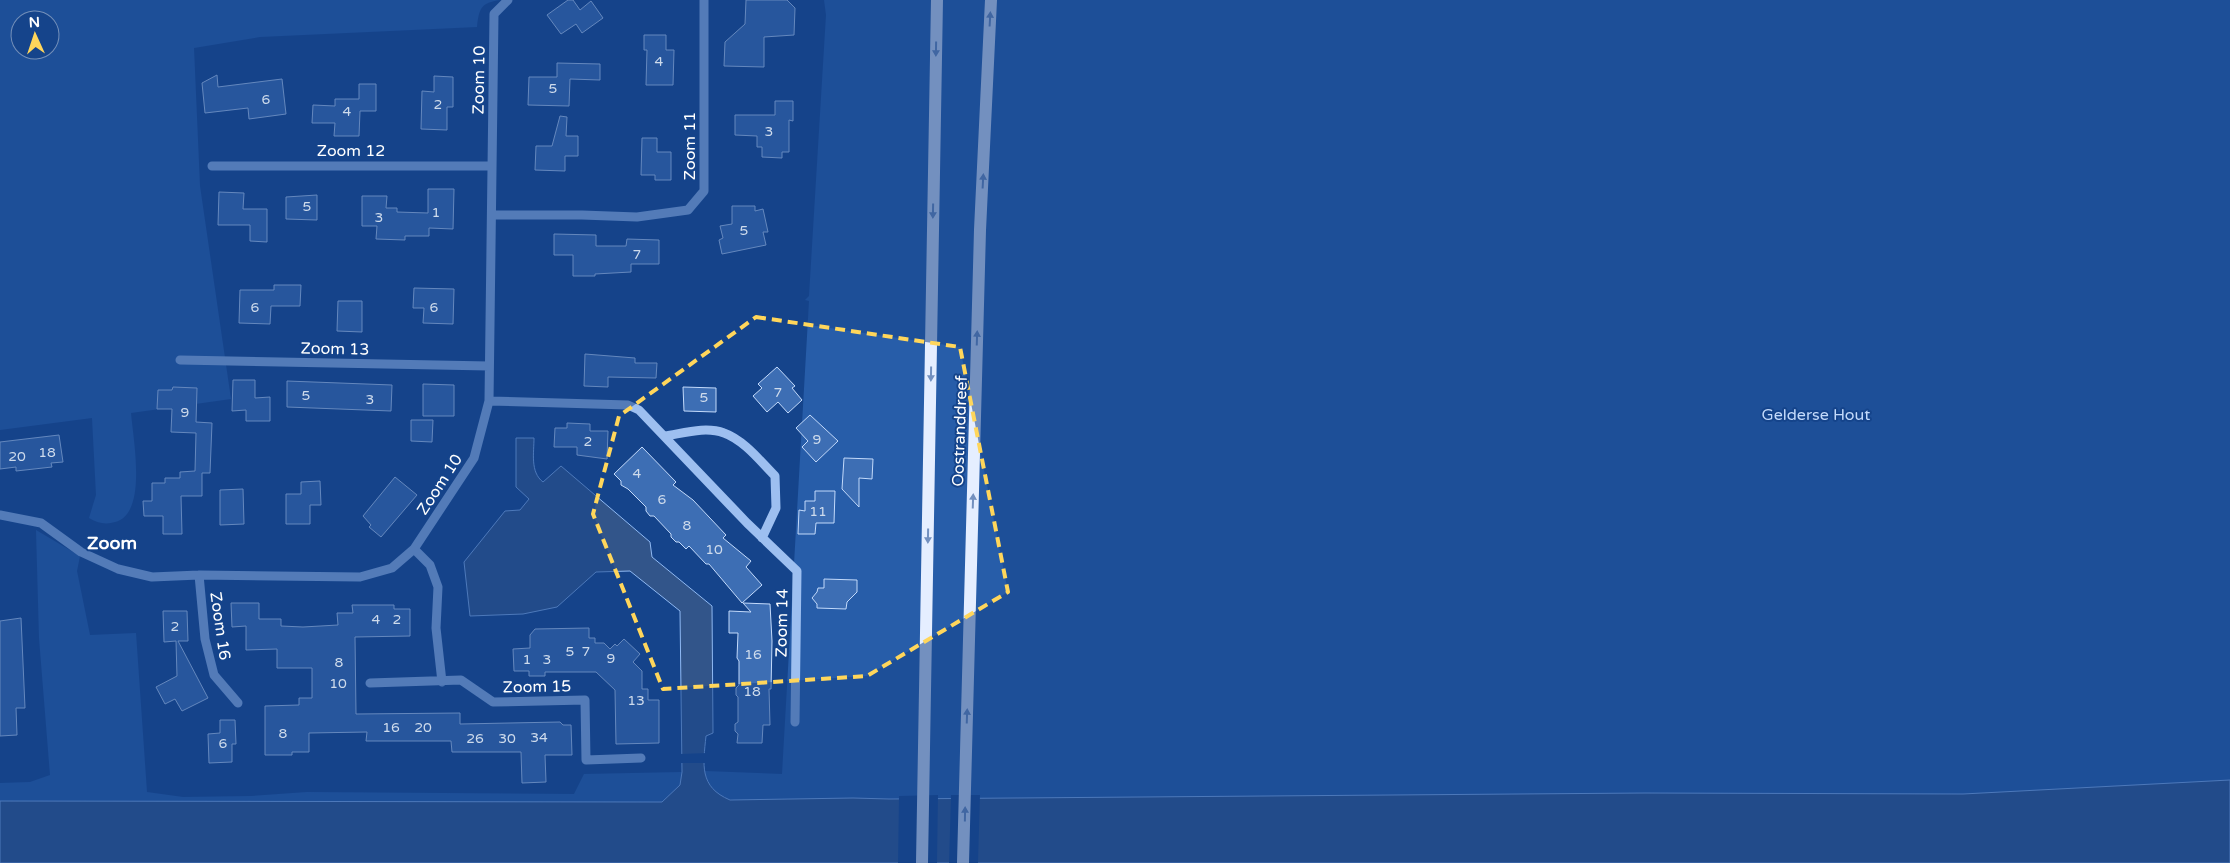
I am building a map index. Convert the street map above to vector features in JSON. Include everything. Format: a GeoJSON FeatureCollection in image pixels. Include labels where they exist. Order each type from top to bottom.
{"type":"FeatureCollection","features":[{"type":"Feature","properties":{"kind":"main road","name":"Oostranddreef"},"geometry":{"type":"LineString","coordinates":[[922,863],[937,0]]}},
{"type":"Feature","properties":{"kind":"main road","name":"Oostranddreef"},"geometry":{"type":"LineString","coordinates":[[963,863],[980,230],[991,0]]}},
{"type":"Feature","properties":{"kind":"street","name":"Zoom 10"},"geometry":{"type":"LineString","coordinates":[[0,515],[41,523],[81,552],[118,569],[152,577],[199,575],[360,577],[392,568],[414,549],[474,458],[489,401],[493,215],[491,166],[494,14],[508,0]]}},
{"type":"Feature","properties":{"kind":"street","name":"Zoom 11"},"geometry":{"type":"LineString","coordinates":[[493,215],[637,217],[688,210],[704,191],[704,0]]}},
{"type":"Feature","properties":{"kind":"street","name":"Zoom 12"},"geometry":{"type":"LineString","coordinates":[[212,166],[491,166]]}},
{"type":"Feature","properties":{"kind":"street","name":"Zoom 13"},"geometry":{"type":"LineString","coordinates":[[180,360],[489,366]]}},
{"type":"Feature","properties":{"kind":"street","name":"Zoom 14"},"geometry":{"type":"LineString","coordinates":[[489,401],[628,405],[639,410],[762,538],[797,571],[794,722]]}},
{"type":"Feature","properties":{"kind":"street"},"geometry":{"type":"LineString","coordinates":[[665,436],[702,430],[724,433],[740,442],[776,476],[776,508],[762,538]]}},
{"type":"Feature","properties":{"kind":"street"},"geometry":{"type":"LineString","coordinates":[[414,549],[430,565],[438,587],[436,628],[442,682]]}},
{"type":"Feature","properties":{"kind":"street","name":"Zoom 16"},"geometry":{"type":"LineString","coordinates":[[199,575],[205,639],[214,675],[238,703]]}},
{"type":"Feature","properties":{"kind":"street","name":"Zoom 15"},"geometry":{"type":"LineString","coordinates":[[370,683],[461,680],[493,702],[584,700],[586,760],[641,758]]}},
{"type":"Feature","properties":{"kind":"highlighted area"},"geometry":{"type":"Polygon","coordinates":[[[756,317],[960,347],[1008,592],[867,676],[663,689],[593,514],[619,416],[756,317]]]}},
{"type":"Feature","properties":{"kind":"green space"},"geometry":{"type":"Polygon","coordinates":[[[0,0],[500,0],[489,3],[482,8],[477,27],[260,37],[194,48],[200,186],[231,399],[131,413],[136,457],[135,491],[132,505],[125,516],[112,523],[102,523],[89,518],[96,495],[92,418],[0,430],[0,0]]]}},
{"type":"Feature","properties":{"kind":"green space","name":"Gelderse Hout"},"geometry":{"type":"Polygon","coordinates":[[[824,0],[2230,0],[2230,793],[1867,829],[780,799],[745,801],[724,797],[715,792],[709,783],[705,771],[782,774],[809,301],[805,300],[809,296],[826,15],[824,0]]]}},
{"type":"Feature","properties":{"kind":"green space"},"geometry":{"type":"Polygon","coordinates":[[[36,530],[80,556],[77,571],[90,635],[136,633],[147,792],[183,797],[251,796],[307,792],[574,794],[584,774],[682,772],[680,785],[662,802],[0,801],[0,783],[30,782],[50,775],[39,638],[36,530]]]}},
{"type":"Feature","properties":{"kind":"shaded area"},"geometry":{"type":"Polygon","coordinates":[[[516,438],[534,438],[534,468],[543,482],[561,466],[650,542],[652,557],[712,606],[713,733],[706,736],[704,766],[708,782],[713,789],[730,800],[1645,793],[1963,794],[2230,780],[2230,863],[0,863],[0,801],[662,802],[680,785],[682,772],[680,611],[630,571],[596,572],[557,607],[523,614],[470,616],[464,562],[505,511],[520,510],[529,499],[516,487],[516,438]]]}},
{"type":"Feature","properties":{"kind":"pier"},"geometry":{"type":"Polygon","coordinates":[[[707,753],[707,763],[680,763],[680,754],[707,753]]]}},
{"type":"Feature","properties":{"kind":"pier"},"geometry":{"type":"Polygon","coordinates":[[[938,795],[937,863],[898,863],[899,796],[938,795]]]}},
{"type":"Feature","properties":{"kind":"pier"},"geometry":{"type":"Polygon","coordinates":[[[951,795],[980,795],[978,863],[949,863],[951,795]]]}},
{"type":"Feature","properties":{"kind":"building"},"geometry":{"type":"Polygon","coordinates":[[[568,0],[573,0],[580,10],[591,1],[603,18],[582,33],[576,24],[561,34],[547,15],[568,0]]]}},
{"type":"Feature","properties":{"kind":"building"},"geometry":{"type":"Polygon","coordinates":[[[746,0],[787,0],[795,8],[794,35],[764,37],[764,67],[724,66],[725,42],[745,24],[746,0]]]}},
{"type":"Feature","properties":{"kind":"building"},"geometry":{"type":"Polygon","coordinates":[[[644,35],[666,35],[666,50],[674,50],[673,85],[646,85],[647,50],[644,50],[644,35]]]}},
{"type":"Feature","properties":{"kind":"building"},"geometry":{"type":"Polygon","coordinates":[[[557,63],[600,64],[600,80],[570,79],[569,106],[528,105],[529,77],[557,77],[557,63]]]}},
{"type":"Feature","properties":{"kind":"building"},"geometry":{"type":"Polygon","coordinates":[[[217,75],[218,87],[282,79],[286,114],[249,119],[248,108],[205,113],[202,83],[217,75]]]}},
{"type":"Feature","properties":{"kind":"building"},"geometry":{"type":"Polygon","coordinates":[[[434,76],[453,77],[453,107],[447,107],[447,130],[421,129],[422,91],[434,92],[434,76]]]}},
{"type":"Feature","properties":{"kind":"building"},"geometry":{"type":"Polygon","coordinates":[[[359,84],[376,84],[376,111],[360,111],[359,136],[334,136],[335,123],[312,123],[313,105],[335,106],[335,99],[359,99],[359,84]]]}},
{"type":"Feature","properties":{"kind":"building"},"geometry":{"type":"Polygon","coordinates":[[[775,101],[793,101],[793,121],[789,120],[789,152],[782,152],[782,158],[762,157],[762,147],[757,147],[757,136],[735,135],[735,115],[775,115],[775,101]]]}},
{"type":"Feature","properties":{"kind":"building"},"geometry":{"type":"Polygon","coordinates":[[[560,116],[567,117],[566,136],[578,136],[578,156],[565,156],[565,171],[535,170],[536,146],[552,146],[560,116]]]}},
{"type":"Feature","properties":{"kind":"building"},"geometry":{"type":"Polygon","coordinates":[[[642,138],[657,138],[657,152],[671,152],[671,180],[655,180],[655,175],[641,175],[642,138]]]}},
{"type":"Feature","properties":{"kind":"building"},"geometry":{"type":"Polygon","coordinates":[[[428,189],[454,189],[453,229],[429,228],[429,236],[405,236],[405,240],[376,239],[377,226],[362,226],[362,196],[387,196],[386,208],[397,208],[397,212],[428,213],[428,189]]]}},
{"type":"Feature","properties":{"kind":"building"},"geometry":{"type":"Polygon","coordinates":[[[219,192],[244,193],[243,209],[267,209],[267,242],[250,241],[250,225],[218,225],[219,192]]]}},
{"type":"Feature","properties":{"kind":"building"},"geometry":{"type":"Polygon","coordinates":[[[317,195],[317,220],[286,219],[286,197],[317,195]]]}},
{"type":"Feature","properties":{"kind":"building"},"geometry":{"type":"Polygon","coordinates":[[[732,206],[755,206],[755,211],[763,209],[768,232],[763,232],[766,245],[722,254],[719,240],[723,238],[720,226],[732,224],[732,206]]]}},
{"type":"Feature","properties":{"kind":"building"},"geometry":{"type":"Polygon","coordinates":[[[554,234],[596,235],[596,246],[626,246],[627,239],[659,240],[659,264],[631,264],[631,272],[595,274],[595,276],[573,276],[573,255],[554,255],[554,234]]]}},
{"type":"Feature","properties":{"kind":"building"},"geometry":{"type":"Polygon","coordinates":[[[274,285],[301,285],[300,306],[271,306],[270,324],[239,323],[240,290],[274,290],[274,285]]]}},
{"type":"Feature","properties":{"kind":"building"},"geometry":{"type":"Polygon","coordinates":[[[414,288],[454,289],[453,324],[423,323],[424,308],[413,308],[414,288]]]}},
{"type":"Feature","properties":{"kind":"building"},"geometry":{"type":"Polygon","coordinates":[[[338,301],[362,301],[362,332],[337,331],[338,301]]]}},
{"type":"Feature","properties":{"kind":"building"},"geometry":{"type":"Polygon","coordinates":[[[585,354],[635,358],[635,363],[657,363],[656,378],[608,377],[608,387],[584,386],[585,354]]]}},
{"type":"Feature","properties":{"kind":"building"},"geometry":{"type":"Polygon","coordinates":[[[777,367],[795,386],[792,388],[802,400],[788,413],[778,402],[767,412],[753,396],[762,388],[758,384],[777,367]]]}},
{"type":"Feature","properties":{"kind":"building"},"geometry":{"type":"Polygon","coordinates":[[[233,380],[255,380],[255,398],[270,397],[270,421],[246,421],[246,410],[232,411],[233,380]]]}},
{"type":"Feature","properties":{"kind":"building"},"geometry":{"type":"Polygon","coordinates":[[[287,381],[392,385],[391,411],[287,407],[287,381]]]}},
{"type":"Feature","properties":{"kind":"building"},"geometry":{"type":"Polygon","coordinates":[[[423,384],[454,385],[454,416],[423,416],[423,384]]]}},
{"type":"Feature","properties":{"kind":"building"},"geometry":{"type":"Polygon","coordinates":[[[173,387],[197,388],[196,422],[212,423],[210,473],[202,473],[202,496],[181,496],[182,534],[163,534],[163,516],[144,516],[143,501],[152,501],[152,483],[165,483],[165,478],[180,478],[180,472],[195,471],[196,433],[171,432],[172,409],[157,409],[158,390],[172,390],[173,387]]]}},
{"type":"Feature","properties":{"kind":"building"},"geometry":{"type":"Polygon","coordinates":[[[683,387],[716,388],[716,412],[684,411],[683,387]]]}},
{"type":"Feature","properties":{"kind":"building"},"geometry":{"type":"Polygon","coordinates":[[[810,415],[838,441],[816,462],[802,447],[808,441],[796,428],[810,415]]]}},
{"type":"Feature","properties":{"kind":"building"},"geometry":{"type":"Polygon","coordinates":[[[411,420],[433,420],[432,442],[411,441],[411,420]]]}},
{"type":"Feature","properties":{"kind":"building"},"geometry":{"type":"Polygon","coordinates":[[[567,423],[590,424],[590,431],[608,431],[607,459],[577,455],[577,447],[554,447],[555,428],[567,428],[567,423]]]}},
{"type":"Feature","properties":{"kind":"building"},"geometry":{"type":"Polygon","coordinates":[[[59,435],[63,462],[51,463],[52,467],[16,471],[16,467],[0,469],[0,442],[59,435]]]}},
{"type":"Feature","properties":{"kind":"building"},"geometry":{"type":"Polygon","coordinates":[[[642,447],[676,482],[673,485],[693,500],[726,535],[723,538],[751,561],[746,567],[762,585],[742,603],[709,564],[706,564],[689,546],[686,549],[679,542],[676,542],[654,516],[650,516],[646,511],[646,507],[628,489],[621,485],[621,481],[614,474],[642,447]]]}},
{"type":"Feature","properties":{"kind":"building"},"geometry":{"type":"Polygon","coordinates":[[[844,458],[873,459],[872,479],[859,478],[859,507],[842,489],[844,458]]]}},
{"type":"Feature","properties":{"kind":"building"},"geometry":{"type":"Polygon","coordinates":[[[395,477],[417,495],[381,537],[369,527],[371,525],[363,516],[395,477]]]}},
{"type":"Feature","properties":{"kind":"building"},"geometry":{"type":"Polygon","coordinates":[[[320,481],[321,505],[310,505],[310,524],[286,524],[286,494],[301,494],[301,482],[320,481]]]}},
{"type":"Feature","properties":{"kind":"building"},"geometry":{"type":"Polygon","coordinates":[[[243,489],[244,524],[220,525],[220,490],[243,489]]]}},
{"type":"Feature","properties":{"kind":"building"},"geometry":{"type":"Polygon","coordinates":[[[815,491],[835,491],[834,523],[816,523],[815,534],[798,534],[799,510],[805,511],[805,501],[815,501],[815,491]]]}},
{"type":"Feature","properties":{"kind":"building"},"geometry":{"type":"Polygon","coordinates":[[[824,579],[857,580],[857,592],[847,602],[846,609],[817,608],[817,604],[812,598],[818,588],[824,588],[824,579]]]}},
{"type":"Feature","properties":{"kind":"building"},"geometry":{"type":"Polygon","coordinates":[[[231,603],[259,603],[259,619],[281,619],[281,626],[303,627],[338,625],[337,613],[353,613],[352,605],[394,605],[394,609],[410,609],[410,636],[355,637],[356,714],[460,713],[460,724],[560,722],[563,725],[571,725],[572,755],[545,755],[546,782],[522,783],[521,752],[452,752],[451,741],[366,741],[367,732],[309,733],[309,752],[292,752],[292,755],[265,755],[265,706],[299,705],[299,698],[312,698],[312,668],[277,668],[277,649],[246,650],[246,626],[232,627],[231,603]]]}},
{"type":"Feature","properties":{"kind":"building"},"geometry":{"type":"Polygon","coordinates":[[[743,603],[770,604],[772,641],[771,689],[769,689],[770,725],[763,725],[762,743],[737,743],[738,734],[735,731],[735,724],[738,722],[736,688],[739,685],[738,633],[729,633],[729,611],[751,612],[743,603]]]}},
{"type":"Feature","properties":{"kind":"building"},"geometry":{"type":"Polygon","coordinates":[[[163,611],[187,611],[188,641],[178,641],[208,698],[182,711],[175,699],[165,704],[156,687],[177,676],[176,641],[164,642],[163,611]]]}},
{"type":"Feature","properties":{"kind":"building"},"geometry":{"type":"Polygon","coordinates":[[[21,618],[25,708],[16,708],[17,735],[0,736],[0,621],[21,618]]]}},
{"type":"Feature","properties":{"kind":"building"},"geometry":{"type":"Polygon","coordinates":[[[589,628],[589,638],[595,638],[595,643],[604,643],[610,649],[615,644],[617,646],[624,639],[640,654],[633,662],[642,671],[642,689],[648,689],[648,700],[659,700],[659,743],[616,744],[615,690],[596,672],[545,672],[545,676],[529,676],[529,671],[514,671],[513,649],[530,648],[530,635],[535,629],[589,628]]]}},
{"type":"Feature","properties":{"kind":"building"},"geometry":{"type":"Polygon","coordinates":[[[220,720],[235,720],[236,744],[232,744],[232,762],[209,763],[208,734],[220,733],[220,720]]]}},
{"type":"Feature","properties":{"kind":"district","name":"Zoom"},"geometry":{"type":"Point","coordinates":[112,543]}}]}
